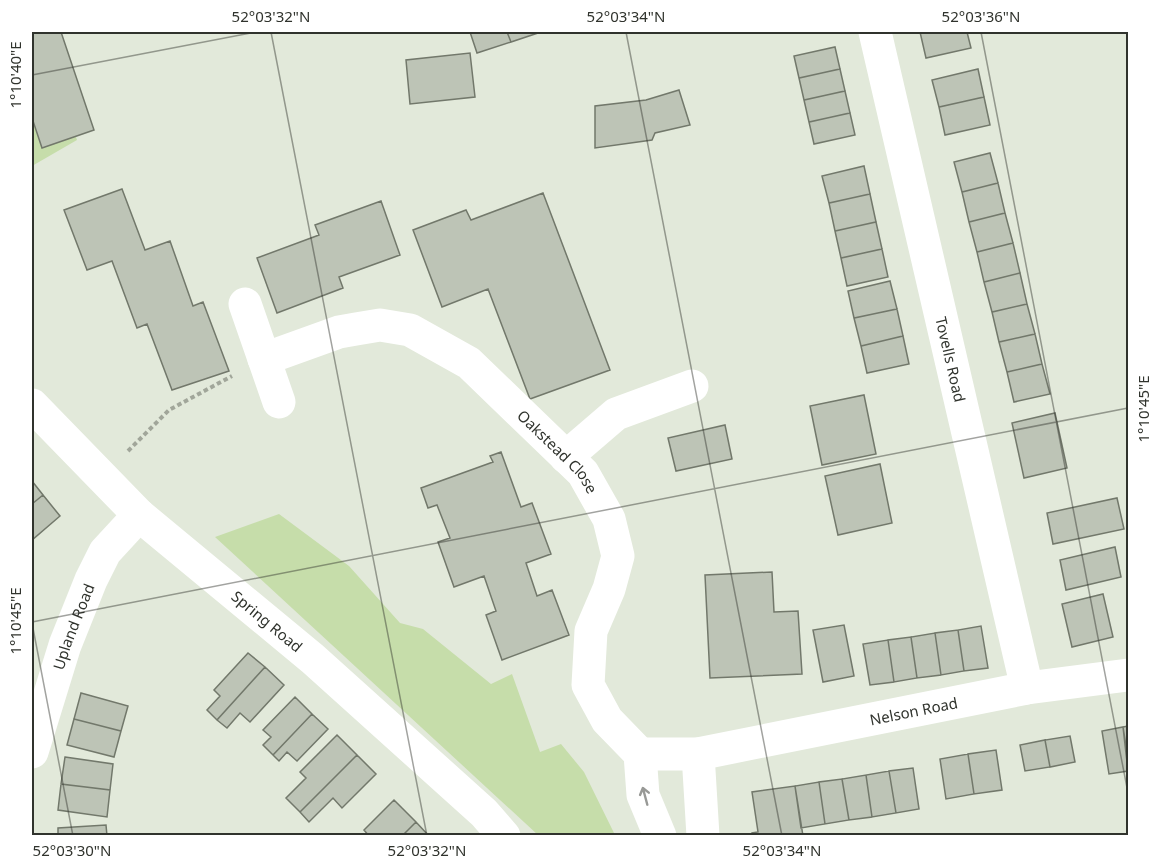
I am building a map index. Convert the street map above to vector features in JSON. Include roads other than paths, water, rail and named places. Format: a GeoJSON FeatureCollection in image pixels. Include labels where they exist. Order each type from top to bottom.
{"type":"FeatureCollection","features":[{"type":"Feature","properties":{"kind":"street","name":"Tovells Road"},"geometry":{"type":"LineString","coordinates":[[875,32],[1027,688]]}},
{"type":"Feature","properties":{"kind":"street"},"geometry":{"type":"LineString","coordinates":[[245,304],[279,402]]}},
{"type":"Feature","properties":{"kind":"street","name":"Oakstead Close"},"geometry":{"type":"LineString","coordinates":[[264,359],[339,332],[380,325],[410,330],[469,363],[583,473],[609,519],[618,556],[609,589],[591,631],[588,685],[608,720],[640,754]]}},
{"type":"Feature","properties":{"kind":"street"},"geometry":{"type":"LineString","coordinates":[[566,457],[616,414],[692,386]]}},
{"type":"Feature","properties":{"kind":"street","name":"Spring Road"},"geometry":{"type":"LineString","coordinates":[[32,405],[139,515],[313,659],[484,813],[504,836]]}},
{"type":"Feature","properties":{"kind":"street","name":"Upland Road"},"geometry":{"type":"LineString","coordinates":[[32,752],[65,645],[91,580],[105,552],[139,515]]}},
{"type":"Feature","properties":{"kind":"street","name":"Nelson Road"},"geometry":{"type":"LineString","coordinates":[[640,754],[698,754],[1027,688],[1128,675]]}},
{"type":"Feature","properties":{"kind":"street"},"geometry":{"type":"LineString","coordinates":[[640,754],[643,795],[660,836]]}},
{"type":"Feature","properties":{"kind":"street"},"geometry":{"type":"LineString","coordinates":[[698,754],[703,836]]}}]}
